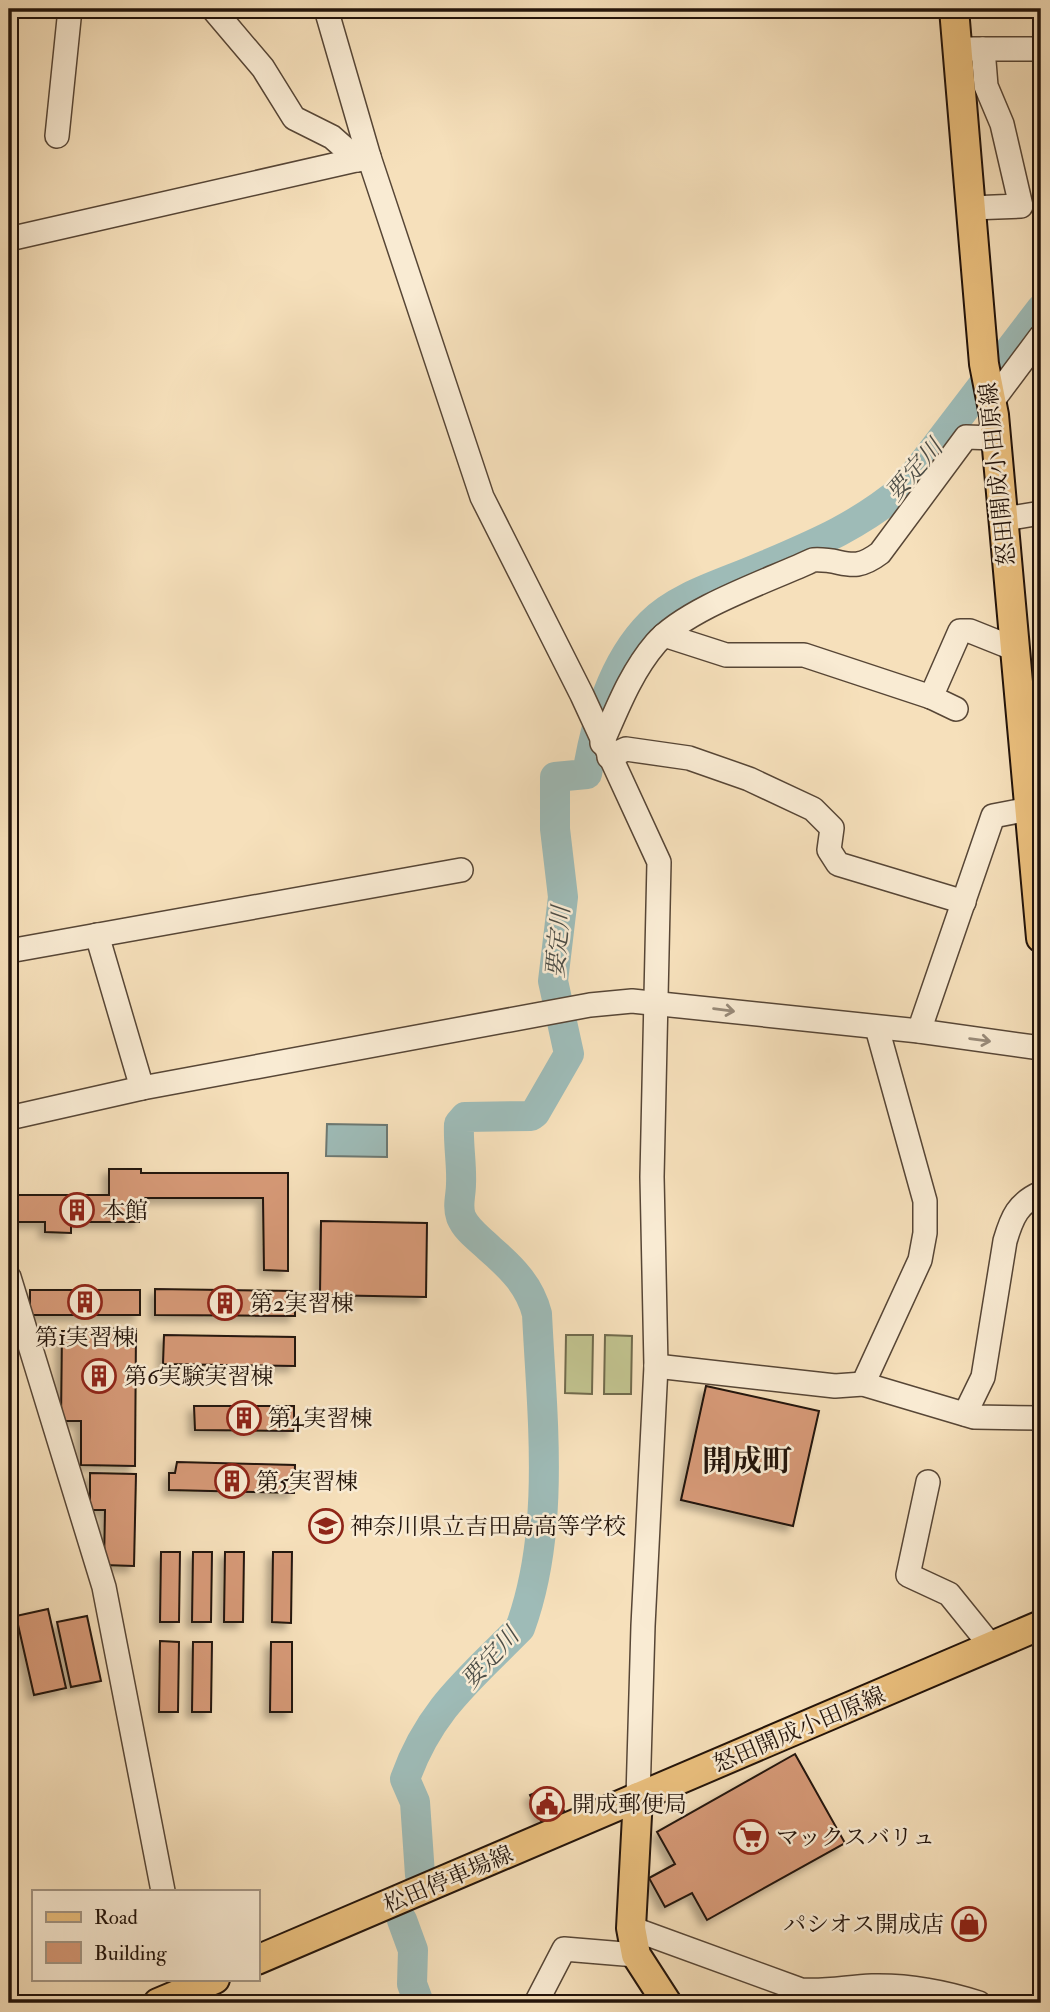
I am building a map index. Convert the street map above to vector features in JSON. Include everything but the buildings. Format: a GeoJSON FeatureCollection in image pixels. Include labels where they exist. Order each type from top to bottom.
{"type":"FeatureCollection","features":[{"type":"Feature","properties":{"kind":"main road","name":"怒田開成小田原線"},"geometry":{"type":"LineString","coordinates":[[954,9],[971,49],[971,208],[984,364],[996,438],[1015,649],[1031,719],[1029,809],[1041,938]]}},
{"type":"Feature","properties":{"kind":"main road","name":"怒田開成小田原線"},"geometry":{"type":"LineString","coordinates":[[638,1797],[1041,1625]]}},
{"type":"Feature","properties":{"kind":"main road"},"geometry":{"type":"LineString","coordinates":[[638,1797],[634,1942],[667,2003]]}},
{"type":"Feature","properties":{"kind":"main road","name":"松田停車場線"},"geometry":{"type":"LineString","coordinates":[[259,1960],[638,1797]]}},
{"type":"Feature","properties":{"kind":"main road"},"geometry":{"type":"LineString","coordinates":[[174,1991],[212,1980]]}},
{"type":"Feature","properties":{"kind":"street"},"geometry":{"type":"LineString","coordinates":[[57,136],[70,9]]}},
{"type":"Feature","properties":{"kind":"street"},"geometry":{"type":"LineString","coordinates":[[214,9],[263,68],[294,118],[332,137],[364,158]]}},
{"type":"Feature","properties":{"kind":"street"},"geometry":{"type":"LineString","coordinates":[[326,9],[364,158],[482,496],[582,695],[605,750],[659,862],[652,1177],[656,1366],[643,1626],[638,1797]]}},
{"type":"Feature","properties":{"kind":"street"},"geometry":{"type":"LineString","coordinates":[[971,208],[1021,206],[1002,124],[971,49],[1041,49]]}},
{"type":"Feature","properties":{"kind":"street"},"geometry":{"type":"LineString","coordinates":[[9,239],[364,158]]}},
{"type":"Feature","properties":{"kind":"street"},"geometry":{"type":"LineString","coordinates":[[990,399],[1041,336]]}},
{"type":"Feature","properties":{"kind":"street"},"geometry":{"type":"LineString","coordinates":[[605,750],[631,680],[664,635],[680,621],[813,560],[828,559],[851,567],[865,564],[880,553],[966,437],[996,438]]}},
{"type":"Feature","properties":{"kind":"street"},"geometry":{"type":"LineString","coordinates":[[1004,519],[1041,513]]}},
{"type":"Feature","properties":{"kind":"street"},"geometry":{"type":"LineString","coordinates":[[931,697],[960,631],[970,631],[1015,649]]}},
{"type":"Feature","properties":{"kind":"street"},"geometry":{"type":"LineString","coordinates":[[664,635],[726,655],[804,655],[931,697],[957,709]]}},
{"type":"Feature","properties":{"kind":"street"},"geometry":{"type":"LineString","coordinates":[[605,750],[626,749],[689,758],[749,779],[813,809],[832,828],[829,850],[838,864],[964,902]]}},
{"type":"Feature","properties":{"kind":"street"},"geometry":{"type":"LineString","coordinates":[[919,1031],[993,816],[1029,809]]}},
{"type":"Feature","properties":{"kind":"street"},"geometry":{"type":"LineString","coordinates":[[9,951],[461,870]]}},
{"type":"Feature","properties":{"kind":"street"},"geometry":{"type":"LineString","coordinates":[[97,934],[142,1088]]}},
{"type":"Feature","properties":{"kind":"street"},"geometry":{"type":"LineString","coordinates":[[9,1118],[142,1088],[559,1011],[632,1001],[919,1031],[1041,1048]]}},
{"type":"Feature","properties":{"kind":"street"},"geometry":{"type":"LineString","coordinates":[[863,1384],[920,1260],[925,1233],[925,1201],[877,1028]]}},
{"type":"Feature","properties":{"kind":"street"},"geometry":{"type":"LineString","coordinates":[[965,1414],[983,1377],[1005,1241],[1011,1222],[1016,1210],[1028,1199],[1041,1193]]}},
{"type":"Feature","properties":{"kind":"street"},"geometry":{"type":"LineString","coordinates":[[9,1277],[104,1587],[163,1890]]}},
{"type":"Feature","properties":{"kind":"street"},"geometry":{"type":"LineString","coordinates":[[656,1366],[835,1386],[863,1384],[965,1414],[1041,1418]]}},
{"type":"Feature","properties":{"kind":"street"},"geometry":{"type":"LineString","coordinates":[[928,1482],[908,1575],[949,1594],[991,1646]]}},
{"type":"Feature","properties":{"kind":"street"},"geometry":{"type":"LineString","coordinates":[[536,2003],[564,1949],[634,1942],[801,1990],[827,1992],[872,1986],[890,1996],[934,1991],[979,2003]]}},
{"type":"Feature","properties":{"kind":"green space"},"geometry":{"type":"Polygon","coordinates":[[[566,1335],[593,1335],[592,1394],[565,1393],[566,1335]]]}},
{"type":"Feature","properties":{"kind":"green space"},"geometry":{"type":"Polygon","coordinates":[[[605,1335],[632,1336],[631,1394],[604,1394],[605,1335]]]}},
{"type":"Feature","properties":{"kind":"water"},"geometry":{"type":"Polygon","coordinates":[[[327,1124],[387,1125],[387,1157],[326,1156],[327,1124]]]}},
{"type":"Feature","properties":{"kind":"waterway","name":"要定川"},"geometry":{"type":"LineString","coordinates":[[420,1875],[415,1802],[405,1779],[426,1733],[439,1714],[468,1680],[520,1628],[539,1552],[544,1473],[537,1314],[530,1295],[519,1278],[470,1231],[461,1217],[459,1124],[465,1117],[531,1116],[569,1054],[553,981],[563,897],[555,829],[555,777],[587,774],[601,713],[616,674],[637,639],[651,623],[689,597],[836,533],[888,501],[905,487],[1041,309]]}},
{"type":"Feature","properties":{"kind":"waterway","name":"要定川"},"geometry":{"type":"LineString","coordinates":[[402,1920],[413,1950],[412,1984],[419,2003]]}},
{"type":"Feature","properties":{"kind":"place","name":"本館"},"geometry":{"type":"Point","coordinates":[77,1210]}},
{"type":"Feature","properties":{"kind":"place","name":"第1実習棟"},"geometry":{"type":"Point","coordinates":[85,1302]}},
{"type":"Feature","properties":{"kind":"place","name":"第2実習棟"},"geometry":{"type":"Point","coordinates":[225,1303]}},
{"type":"Feature","properties":{"kind":"place","name":"第6実験実習棟"},"geometry":{"type":"Point","coordinates":[99,1376]}},
{"type":"Feature","properties":{"kind":"place","name":"第4実習棟"},"geometry":{"type":"Point","coordinates":[244,1418]}},
{"type":"Feature","properties":{"kind":"place","name":"第5実習棟"},"geometry":{"type":"Point","coordinates":[232,1481]}},
{"type":"Feature","properties":{"kind":"place","name":"神奈川県立吉田島高等学校"},"geometry":{"type":"Point","coordinates":[326,1526]}},
{"type":"Feature","properties":{"kind":"place","name":"開成郵便局"},"geometry":{"type":"Point","coordinates":[547,1804]}},
{"type":"Feature","properties":{"kind":"place","name":"マックスバリュ"},"geometry":{"type":"Point","coordinates":[751,1837]}},
{"type":"Feature","properties":{"kind":"place","name":"パシオス開成店"},"geometry":{"type":"Point","coordinates":[969,1924]}},
{"type":"Feature","properties":{"kind":"district","name":"開成町"},"geometry":{"type":"Point","coordinates":[747,1461]}}]}
